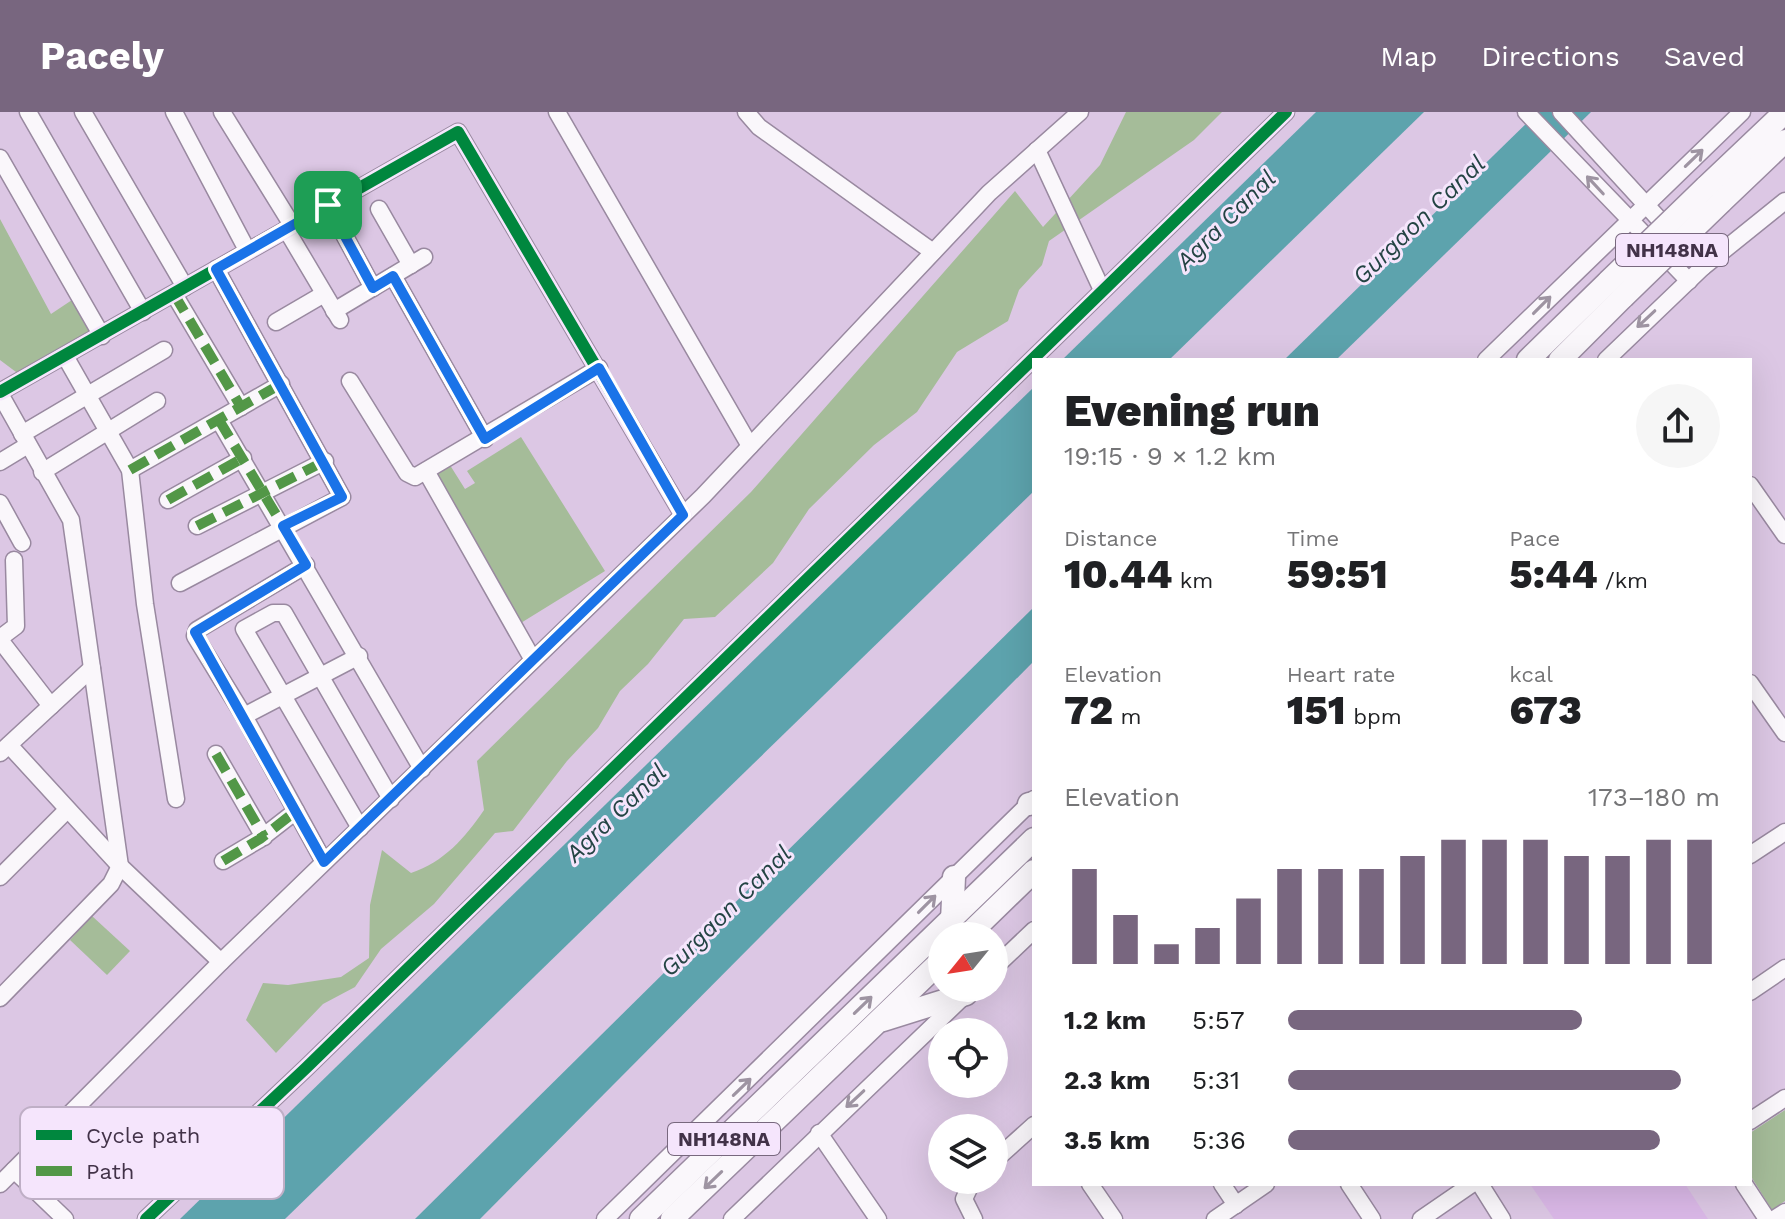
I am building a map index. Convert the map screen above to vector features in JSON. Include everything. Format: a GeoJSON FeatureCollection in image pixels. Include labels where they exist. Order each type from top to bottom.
{"type":"FeatureCollection","features":[{"type":"Feature","properties":{"kind":"highway","name":"NH148NA"},"geometry":{"type":"LineString","coordinates":[[1562,358],[1714,195],[1785,112]]}},
{"type":"Feature","properties":{"kind":"highway","name":"NH148NA"},"geometry":{"type":"LineString","coordinates":[[1530,358],[1714,195],[1785,141]]}},
{"type":"Feature","properties":{"kind":"highway","name":"NH148NA"},"geometry":{"type":"LineString","coordinates":[[966,922],[1032,841]]}},
{"type":"Feature","properties":{"kind":"highway","name":"NH148NA"},"geometry":{"type":"LineString","coordinates":[[969,922],[1032,873]]}},
{"type":"Feature","properties":{"kind":"highway"},"geometry":{"type":"LineString","coordinates":[[954,877],[959,922]]}},
{"type":"Feature","properties":{"kind":"highway","name":"NH148NA"},"geometry":{"type":"LineString","coordinates":[[641,1219],[928,958]]}},
{"type":"Feature","properties":{"kind":"highway","name":"NH148NA"},"geometry":{"type":"LineString","coordinates":[[672,1219],[928,973]]}},
{"type":"Feature","properties":{"kind":"highway"},"geometry":{"type":"LineString","coordinates":[[878,1021],[936,1002]]}},
{"type":"Feature","properties":{"kind":"street"},"geometry":{"type":"LineString","coordinates":[[28,112],[143,312]]}},
{"type":"Feature","properties":{"kind":"street"},"geometry":{"type":"LineString","coordinates":[[83,112],[241,407]]}},
{"type":"Feature","properties":{"kind":"street"},"geometry":{"type":"LineString","coordinates":[[174,112],[247,250]]}},
{"type":"Feature","properties":{"kind":"street"},"geometry":{"type":"LineString","coordinates":[[222,112],[337,316],[373,288],[418,261],[379,209]]}},
{"type":"Feature","properties":{"kind":"street"},"geometry":{"type":"LineString","coordinates":[[557,112],[750,446]]}},
{"type":"Feature","properties":{"kind":"street"},"geometry":{"type":"LineString","coordinates":[[746,112],[759,127],[933,252]]}},
{"type":"Feature","properties":{"kind":"street"},"geometry":{"type":"LineString","coordinates":[[77,1107],[221,962],[683,515],[989,193],[1080,112]]}},
{"type":"Feature","properties":{"kind":"street"},"geometry":{"type":"LineString","coordinates":[[1032,358],[1286,112]]}},
{"type":"Feature","properties":{"kind":"street"},"geometry":{"type":"LineString","coordinates":[[1526,112],[1689,281]]}},
{"type":"Feature","properties":{"kind":"street"},"geometry":{"type":"LineString","coordinates":[[1561,112],[1703,267]]}},
{"type":"Feature","properties":{"kind":"street"},"geometry":{"type":"LineString","coordinates":[[1488,358],[1742,112]]}},
{"type":"Feature","properties":{"kind":"street"},"geometry":{"type":"LineString","coordinates":[[0,998],[111,884],[120,866],[69,511],[42,472],[0,393],[458,132],[683,515]]}},
{"type":"Feature","properties":{"kind":"street"},"geometry":{"type":"LineString","coordinates":[[1037,150],[1102,290]]}},
{"type":"Feature","properties":{"kind":"street"},"geometry":{"type":"LineString","coordinates":[[0,158],[102,336]]}},
{"type":"Feature","properties":{"kind":"street"},"geometry":{"type":"LineString","coordinates":[[1608,358],[1703,267],[1785,201]]}},
{"type":"Feature","properties":{"kind":"street"},"geometry":{"type":"LineString","coordinates":[[328,205],[373,288]]}},
{"type":"Feature","properties":{"kind":"street"},"geometry":{"type":"LineString","coordinates":[[180,583],[342,497],[325,461],[216,269]]}},
{"type":"Feature","properties":{"kind":"street"},"geometry":{"type":"LineString","coordinates":[[393,276],[485,439]]}},
{"type":"Feature","properties":{"kind":"street"},"geometry":{"type":"LineString","coordinates":[[276,322],[324,294]]}},
{"type":"Feature","properties":{"kind":"street"},"geometry":{"type":"LineString","coordinates":[[0,462],[88,395],[164,350]]}},
{"type":"Feature","properties":{"kind":"street"},"geometry":{"type":"LineString","coordinates":[[65,356],[130,470],[145,604],[176,799]]}},
{"type":"Feature","properties":{"kind":"street"},"geometry":{"type":"LineString","coordinates":[[265,1107],[1032,358]]}},
{"type":"Feature","properties":{"kind":"street"},"geometry":{"type":"LineString","coordinates":[[350,381],[407,473],[415,477],[485,439],[599,368]]}},
{"type":"Feature","properties":{"kind":"street"},"geometry":{"type":"LineString","coordinates":[[130,470],[281,384]]}},
{"type":"Feature","properties":{"kind":"street"},"geometry":{"type":"LineString","coordinates":[[42,472],[110,433],[157,401]]}},
{"type":"Feature","properties":{"kind":"street"},"geometry":{"type":"LineString","coordinates":[[219,420],[422,769]]}},
{"type":"Feature","properties":{"kind":"street"},"geometry":{"type":"LineString","coordinates":[[168,500],[243,458]]}},
{"type":"Feature","properties":{"kind":"street"},"geometry":{"type":"LineString","coordinates":[[197,526],[262,490],[325,461]]}},
{"type":"Feature","properties":{"kind":"street"},"geometry":{"type":"LineString","coordinates":[[426,471],[533,660]]}},
{"type":"Feature","properties":{"kind":"street"},"geometry":{"type":"LineString","coordinates":[[1752,488],[1785,535]]}},
{"type":"Feature","properties":{"kind":"street"},"geometry":{"type":"LineString","coordinates":[[0,503],[22,543]]}},
{"type":"Feature","properties":{"kind":"street"},"geometry":{"type":"LineString","coordinates":[[14,560],[7,584],[16,626],[0,639],[51,706]]}},
{"type":"Feature","properties":{"kind":"street"},"geometry":{"type":"LineString","coordinates":[[306,565],[195,632],[324,862]]}},
{"type":"Feature","properties":{"kind":"street"},"geometry":{"type":"LineString","coordinates":[[360,828],[244,629],[281,611],[391,799]]}},
{"type":"Feature","properties":{"kind":"street"},"geometry":{"type":"LineString","coordinates":[[244,716],[359,656]]}},
{"type":"Feature","properties":{"kind":"street"},"geometry":{"type":"LineString","coordinates":[[92,668],[4,749],[221,962]]}},
{"type":"Feature","properties":{"kind":"street"},"geometry":{"type":"LineString","coordinates":[[1752,686],[1785,733]]}},
{"type":"Feature","properties":{"kind":"street"},"geometry":{"type":"LineString","coordinates":[[216,754],[264,837]]}},
{"type":"Feature","properties":{"kind":"street"},"geometry":{"type":"LineString","coordinates":[[605,1219],[1032,802]]}},
{"type":"Feature","properties":{"kind":"street"},"geometry":{"type":"LineString","coordinates":[[0,877],[67,810]]}},
{"type":"Feature","properties":{"kind":"street"},"geometry":{"type":"LineString","coordinates":[[223,861],[264,837],[296,811]]}},
{"type":"Feature","properties":{"kind":"street"},"geometry":{"type":"LineString","coordinates":[[1752,854],[1785,832]]}},
{"type":"Feature","properties":{"kind":"street"},"geometry":{"type":"LineString","coordinates":[[1008,955],[1032,932]]}},
{"type":"Feature","properties":{"kind":"street"},"geometry":{"type":"LineString","coordinates":[[1752,991],[1785,968]]}},
{"type":"Feature","properties":{"kind":"street"},"geometry":{"type":"LineString","coordinates":[[732,1219],[957,1002]]}},
{"type":"Feature","properties":{"kind":"street"},"geometry":{"type":"LineString","coordinates":[[1752,1120],[1785,1098]]}},
{"type":"Feature","properties":{"kind":"street"},"geometry":{"type":"LineString","coordinates":[[1008,1148],[1032,1127]]}},
{"type":"Feature","properties":{"kind":"street"},"geometry":{"type":"LineString","coordinates":[[819,1133],[878,1219]]}},
{"type":"Feature","properties":{"kind":"street"},"geometry":{"type":"LineString","coordinates":[[0,1184],[20,1164]]}},
{"type":"Feature","properties":{"kind":"street"},"geometry":{"type":"LineString","coordinates":[[14,1170],[20,1176]]}},
{"type":"Feature","properties":{"kind":"street"},"geometry":{"type":"LineString","coordinates":[[1091,1186],[1114,1219]]}},
{"type":"Feature","properties":{"kind":"street"},"geometry":{"type":"LineString","coordinates":[[1223,1186],[1236,1205]]}},
{"type":"Feature","properties":{"kind":"street"},"geometry":{"type":"LineString","coordinates":[[1215,1219],[1263,1186]]}},
{"type":"Feature","properties":{"kind":"street"},"geometry":{"type":"LineString","coordinates":[[1350,1186],[1372,1219]]}},
{"type":"Feature","properties":{"kind":"street"},"geometry":{"type":"LineString","coordinates":[[1421,1219],[1469,1186]]}},
{"type":"Feature","properties":{"kind":"street"},"geometry":{"type":"LineString","coordinates":[[1481,1186],[1502,1219]]}},
{"type":"Feature","properties":{"kind":"street"},"geometry":{"type":"LineString","coordinates":[[1745,1186],[1767,1219]]}},
{"type":"Feature","properties":{"kind":"street"},"geometry":{"type":"LineString","coordinates":[[966,1194],[964,1199],[974,1219]]}},
{"type":"Feature","properties":{"kind":"street"},"geometry":{"type":"LineString","coordinates":[[44,1199],[65,1219]]}},
{"type":"Feature","properties":{"kind":"street"},"geometry":{"type":"LineString","coordinates":[[146,1219],[167,1199]]}},
{"type":"Feature","properties":{"kind":"street"},"geometry":{"type":"LineString","coordinates":[[1774,1219],[1785,1212]]}},
{"type":"Feature","properties":{"kind":"shaded area"},"geometry":{"type":"Polygon","coordinates":[[[1126,112],[1222,112],[1194,140],[1049,241],[1042,265],[1019,290],[1008,321],[957,352],[917,412],[874,445],[809,509],[773,563],[715,617],[684,619],[648,664],[620,691],[598,728],[567,761],[513,831],[495,833],[434,904],[381,949],[355,987],[323,1004],[276,1053],[246,1020],[263,983],[288,985],[341,977],[369,958],[370,905],[382,850],[411,873],[453,848],[484,810],[477,761],[751,492],[1015,191],[1043,227],[1100,165],[1126,112]]]}},
{"type":"Feature","properties":{"kind":"shaded area"},"geometry":{"type":"Polygon","coordinates":[[[0,219],[51,314],[75,298],[94,339],[24,378],[0,360],[0,219]]]}},
{"type":"Feature","properties":{"kind":"shaded area"},"geometry":{"type":"Polygon","coordinates":[[[521,437],[605,571],[516,626],[423,477],[448,462],[465,489],[475,483],[467,471],[521,437]]]}},
{"type":"Feature","properties":{"kind":"shaded area"},"geometry":{"type":"Polygon","coordinates":[[[92,916],[130,951],[107,975],[70,940],[92,916]]]}},
{"type":"Feature","properties":{"kind":"shaded area"},"geometry":{"type":"Polygon","coordinates":[[[1785,1110],[1785,1201],[1772,1210],[1752,1178],[1752,1132],[1785,1110]]]}},
{"type":"Feature","properties":{"kind":"shaded area"},"geometry":{"type":"Polygon","coordinates":[[[1531,1186],[1686,1186],[1708,1219],[1554,1219],[1531,1186]]]}},
{"type":"Feature","properties":{"kind":"water","name":"Agra Canal"},"geometry":{"type":"Polygon","coordinates":[[[1316,112],[1424,112],[1171,358],[1064,358],[1316,112]]]}},
{"type":"Feature","properties":{"kind":"water"},"geometry":{"type":"Polygon","coordinates":[[[1538,112],[1591,112],[1338,358],[1286,358],[1538,112]]]}},
{"type":"Feature","properties":{"kind":"water","name":"Agra Canal"},"geometry":{"type":"Polygon","coordinates":[[[1032,389],[1032,493],[285,1219],[180,1219],[201,1199],[284,1199],[284,1118],[1032,389]]]}},
{"type":"Feature","properties":{"kind":"water"},"geometry":{"type":"Polygon","coordinates":[[[1032,609],[1032,663],[480,1219],[415,1219],[1032,609]]]}},
{"type":"Feature","properties":{"kind":"marked path"},"geometry":{"type":"LineString","coordinates":[[328,205],[373,288]]}},
{"type":"Feature","properties":{"kind":"marked path"},"geometry":{"type":"LineString","coordinates":[[174,294],[241,407]]}},
{"type":"Feature","properties":{"kind":"marked path"},"geometry":{"type":"LineString","coordinates":[[130,470],[281,384]]}},
{"type":"Feature","properties":{"kind":"marked path"},"geometry":{"type":"LineString","coordinates":[[219,420],[283,526]]}},
{"type":"Feature","properties":{"kind":"marked path"},"geometry":{"type":"LineString","coordinates":[[168,500],[243,458]]}},
{"type":"Feature","properties":{"kind":"marked path"},"geometry":{"type":"LineString","coordinates":[[197,526],[325,461]]}},
{"type":"Feature","properties":{"kind":"marked path"},"geometry":{"type":"LineString","coordinates":[[244,716],[208,661],[195,632],[306,565]]}},
{"type":"Feature","properties":{"kind":"marked path"},"geometry":{"type":"LineString","coordinates":[[216,754],[264,837]]}},
{"type":"Feature","properties":{"kind":"marked path"},"geometry":{"type":"LineString","coordinates":[[223,861],[260,839],[296,811]]}},
{"type":"Feature","properties":{"kind":"cycle path"},"geometry":{"type":"LineString","coordinates":[[1034,358],[1286,112]]}},
{"type":"Feature","properties":{"kind":"cycle path"},"geometry":{"type":"LineString","coordinates":[[0,392],[458,132],[683,515]]}},
{"type":"Feature","properties":{"kind":"cycle path"},"geometry":{"type":"LineString","coordinates":[[265,1107],[1032,360]]}},
{"type":"Feature","properties":{"kind":"cycle path"},"geometry":{"type":"LineString","coordinates":[[146,1219],[167,1199]]}},
{"type":"Feature","properties":{"kind":"route"},"geometry":{"type":"LineString","coordinates":[[328,205],[373,288],[393,276],[485,439],[599,368],[683,515],[324,862],[244,716],[208,661],[195,632],[306,565],[283,526],[342,497],[216,269],[328,205]]}},
{"type":"Feature","properties":{"kind":"water label","name":"Gurgaon Canal"},"geometry":{"type":"Point","coordinates":[1419,220]}},
{"type":"Feature","properties":{"kind":"water label","name":"Gurgaon Canal"},"geometry":{"type":"Point","coordinates":[726,911]}}]}
